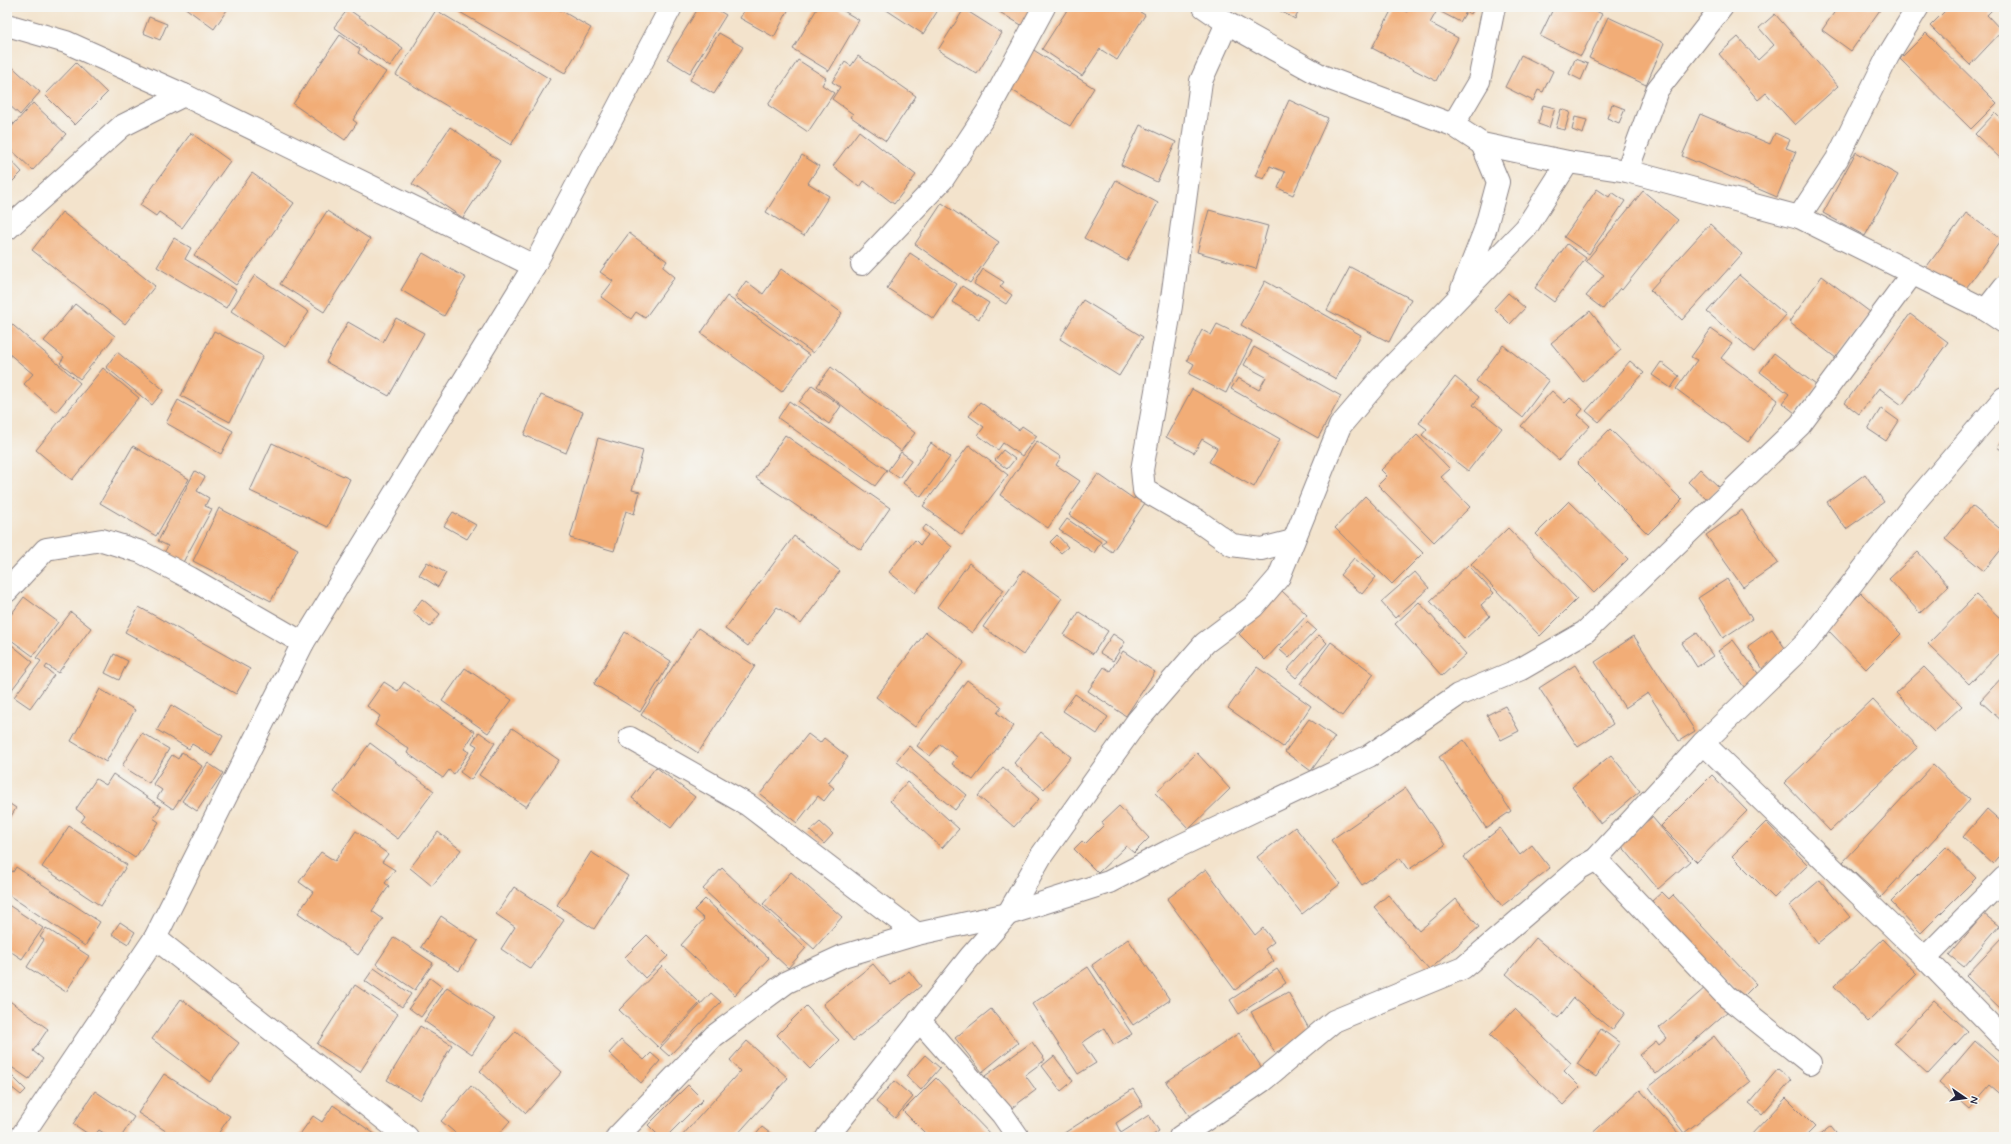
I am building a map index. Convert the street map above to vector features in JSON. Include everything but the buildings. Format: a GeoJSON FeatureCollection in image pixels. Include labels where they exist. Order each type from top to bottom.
{"type":"FeatureCollection","features":[{"type":"Feature","properties":{"kind":"street"},"geometry":{"type":"LineString","coordinates":[[21,1137],[155,938],[303,643],[534,266],[671,7]]}},
{"type":"Feature","properties":{"kind":"street"},"geometry":{"type":"LineString","coordinates":[[862,264],[943,179],[989,109],[1044,7]]}},
{"type":"Feature","properties":{"kind":"street"},"geometry":{"type":"LineString","coordinates":[[1204,7],[1227,23],[1322,76],[1452,125],[1482,144],[1568,162],[1627,171],[1799,217],[1986,310],[2004,322]]}},
{"type":"Feature","properties":{"kind":"street"},"geometry":{"type":"LineString","coordinates":[[1452,125],[1479,81],[1494,7]]}},
{"type":"Feature","properties":{"kind":"street"},"geometry":{"type":"LineString","coordinates":[[1627,171],[1657,90],[1722,7]]}},
{"type":"Feature","properties":{"kind":"street"},"geometry":{"type":"LineString","coordinates":[[1799,217],[1837,159],[1888,56],[1918,7]]}},
{"type":"Feature","properties":{"kind":"street"},"geometry":{"type":"LineString","coordinates":[[1227,23],[1201,81],[1171,306],[1142,470],[1144,490],[1198,521],[1232,545],[1261,549],[1293,541]]}},
{"type":"Feature","properties":{"kind":"street"},"geometry":{"type":"LineString","coordinates":[[7,26],[66,42],[184,95],[534,266]]}},
{"type":"Feature","properties":{"kind":"street"},"geometry":{"type":"LineString","coordinates":[[7,229],[122,126],[184,95]]}},
{"type":"Feature","properties":{"kind":"street"},"geometry":{"type":"LineString","coordinates":[[1458,299],[1485,230],[1498,182],[1482,144]]}},
{"type":"Feature","properties":{"kind":"street"},"geometry":{"type":"LineString","coordinates":[[827,1137],[970,957],[1008,914],[1041,856],[1138,720],[1205,643],[1252,608],[1279,578],[1340,426],[1380,379],[1526,228],[1568,162]]}},
{"type":"Feature","properties":{"kind":"street"},"geometry":{"type":"LineString","coordinates":[[617,1137],[714,1036],[787,982],[843,956],[917,934],[1008,914],[1109,882],[1183,844],[1369,756],[1458,695],[1521,669],[1585,632],[1800,425],[1912,274]]}},
{"type":"Feature","properties":{"kind":"street"},"geometry":{"type":"LineString","coordinates":[[1986,310],[2004,287]]}},
{"type":"Feature","properties":{"kind":"street"},"geometry":{"type":"LineString","coordinates":[[1180,1137],[1262,1082],[1334,1021],[1463,968],[1580,868],[1596,859],[1703,743],[1807,642],[1915,502],[2004,398]]}},
{"type":"Feature","properties":{"kind":"street"},"geometry":{"type":"LineString","coordinates":[[7,591],[46,549],[102,540],[141,552],[190,578],[303,643]]}},
{"type":"Feature","properties":{"kind":"street"},"geometry":{"type":"LineString","coordinates":[[630,738],[748,805],[917,934]]}},
{"type":"Feature","properties":{"kind":"street"},"geometry":{"type":"LineString","coordinates":[[1703,743],[1925,958],[2004,1039]]}},
{"type":"Feature","properties":{"kind":"street"},"geometry":{"type":"LineString","coordinates":[[1596,859],[1726,996],[1810,1063]]}},
{"type":"Feature","properties":{"kind":"street"},"geometry":{"type":"LineString","coordinates":[[1925,958],[2004,878]]}},
{"type":"Feature","properties":{"kind":"street"},"geometry":{"type":"LineString","coordinates":[[155,938],[407,1137]]}},
{"type":"Feature","properties":{"kind":"street"},"geometry":{"type":"LineString","coordinates":[[919,1020],[1002,1114],[1018,1137]]}}]}
